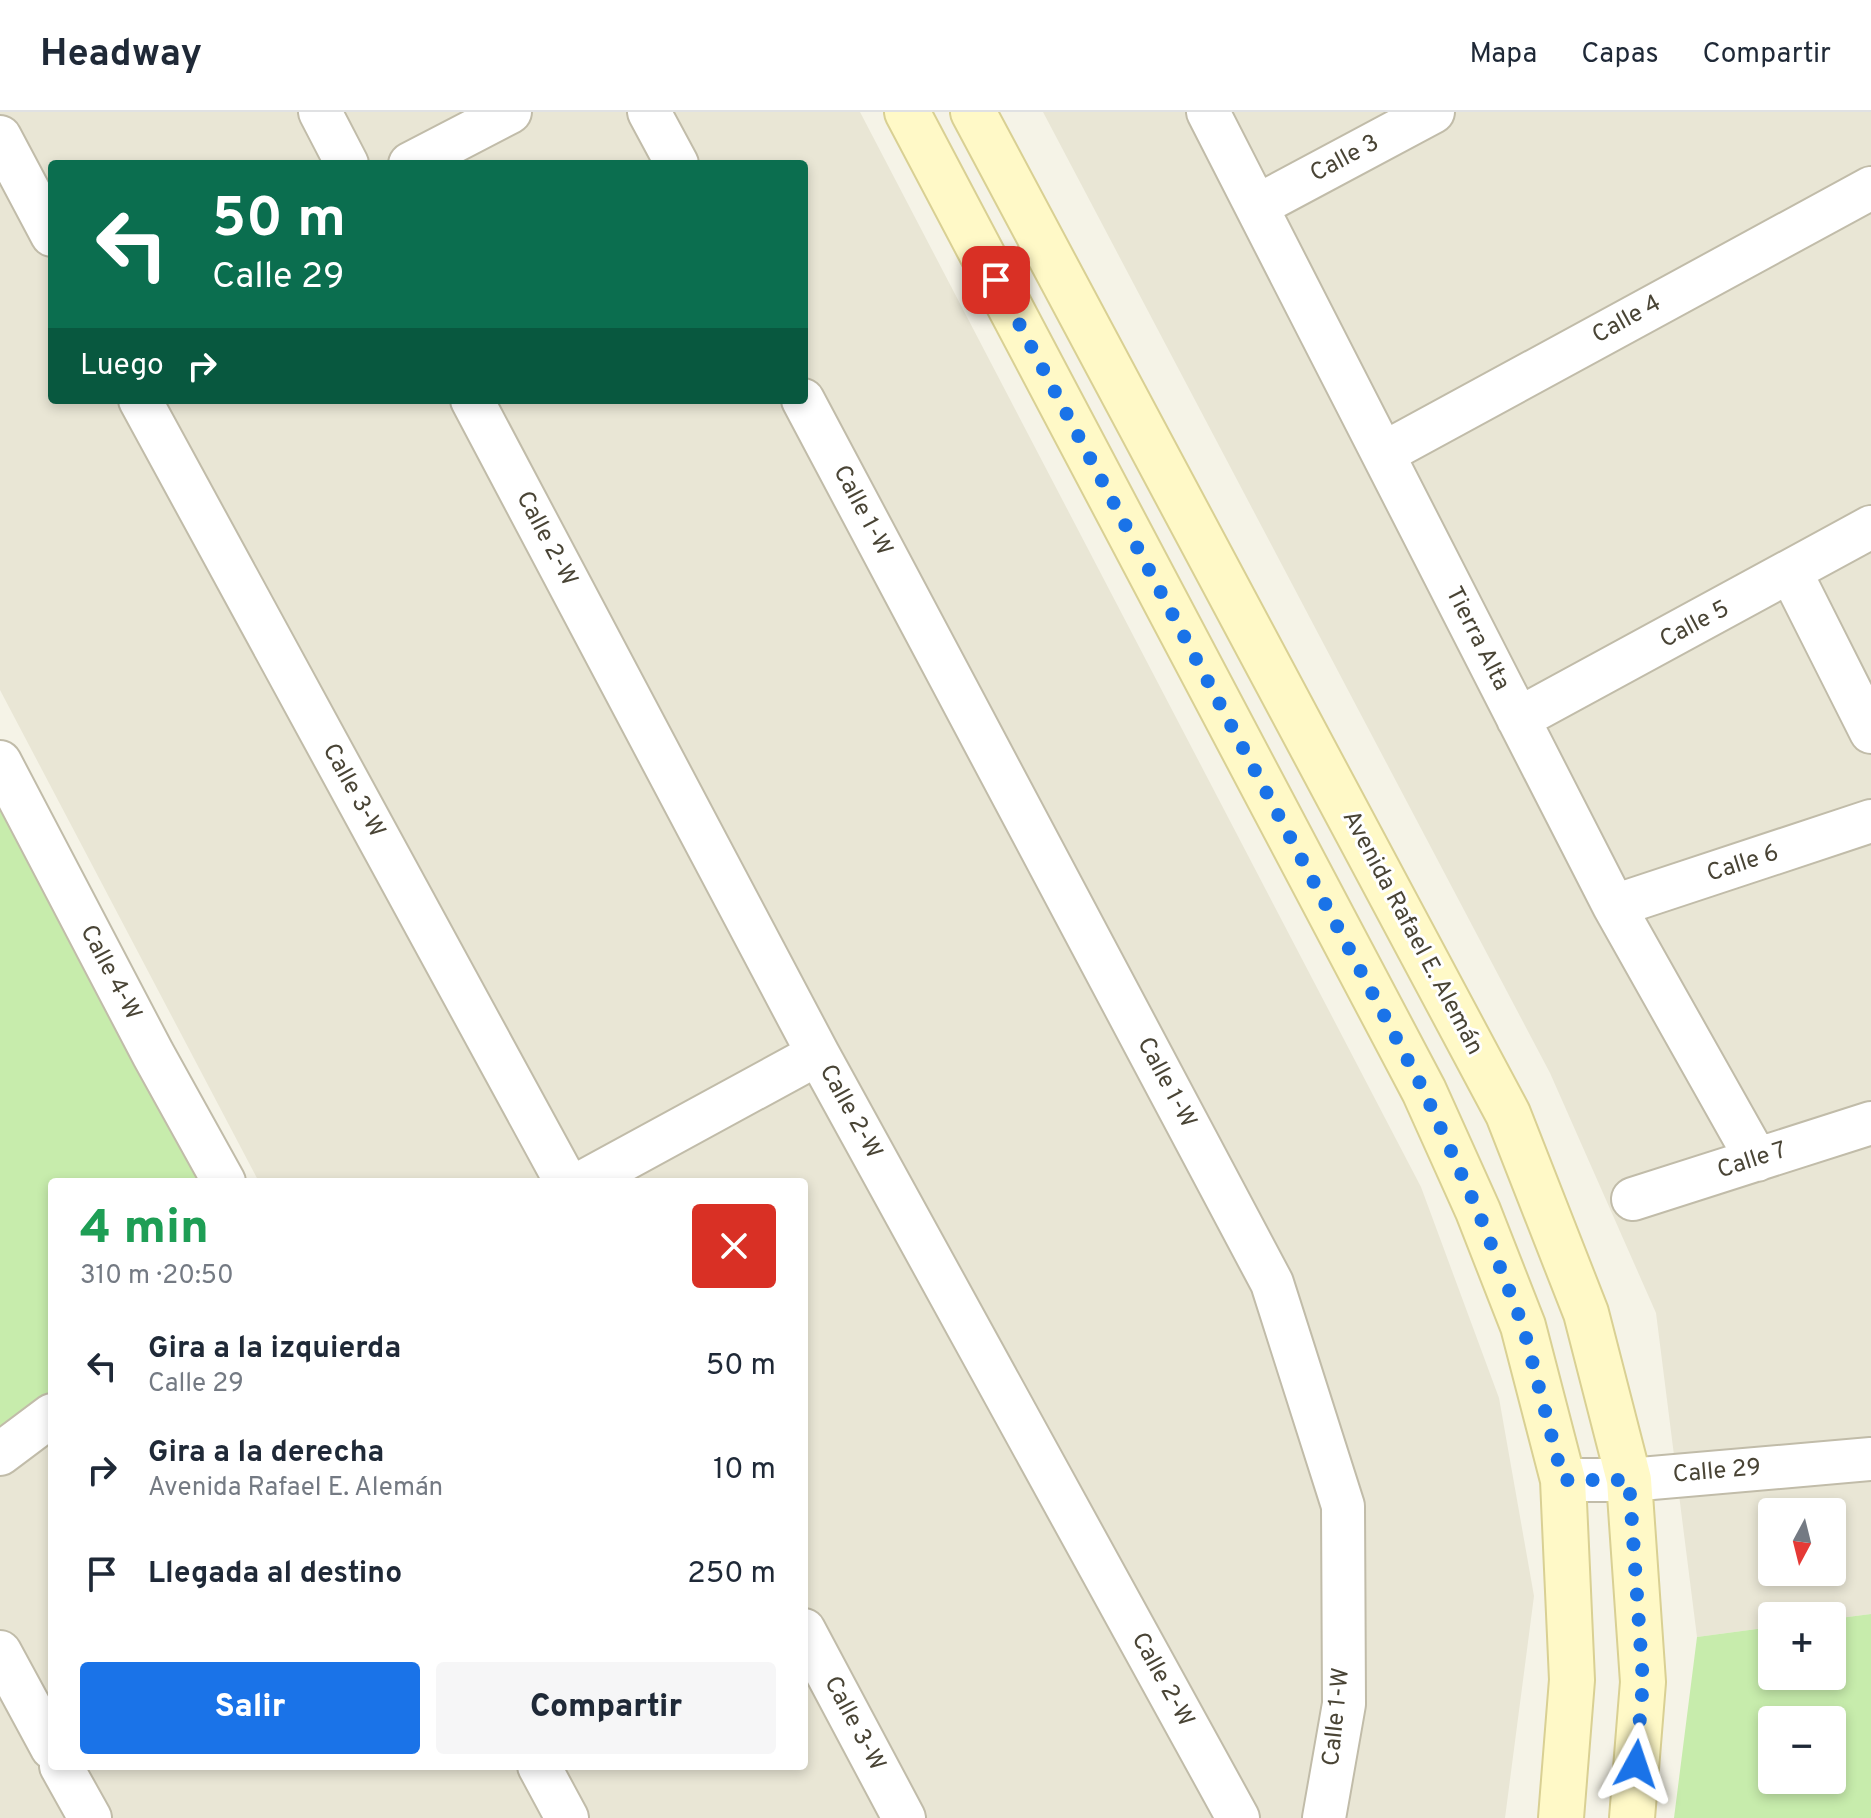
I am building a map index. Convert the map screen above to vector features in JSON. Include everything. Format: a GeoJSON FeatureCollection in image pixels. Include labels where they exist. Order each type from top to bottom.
{"type":"FeatureCollection","features":[{"type":"Feature","properties":{"kind":"main road"},"geometry":{"type":"LineString","coordinates":[[907,112],[1424,1091],[1478,1211],[1523,1326],[1563,1480],[1572,1680],[1561,1818]]}},
{"type":"Feature","properties":{"kind":"main road","name":"Avenida Rafael E. Alemán"},"geometry":{"type":"LineString","coordinates":[[973,112],[1508,1114],[1586,1313],[1629,1480],[1643,1682],[1632,1818]]}},
{"type":"Feature","properties":{"kind":"street"},"geometry":{"type":"LineString","coordinates":[[320,112],[345,160]]}},
{"type":"Feature","properties":{"kind":"street"},"geometry":{"type":"LineString","coordinates":[[418,160],[510,112]]}},
{"type":"Feature","properties":{"kind":"street"},"geometry":{"type":"LineString","coordinates":[[649,112],[675,160]]}},
{"type":"Feature","properties":{"kind":"street","name":"Tierra Alta"},"geometry":{"type":"LineString","coordinates":[[1208,112],[1614,906],[1757,1160]]}},
{"type":"Feature","properties":{"kind":"street","name":"Calle 3"},"geometry":{"type":"LineString","coordinates":[[1257,206],[1433,112]]}},
{"type":"Feature","properties":{"kind":"street"},"geometry":{"type":"LineString","coordinates":[[0,137],[48,227]]}},
{"type":"Feature","properties":{"kind":"street","name":"Calle 4"},"geometry":{"type":"LineString","coordinates":[[1384,453],[1871,188]]}},
{"type":"Feature","properties":{"kind":"street","name":"Calle 3-W"},"geometry":{"type":"LineString","coordinates":[[142,404],[564,1178]]}},
{"type":"Feature","properties":{"kind":"street","name":"Calle 2-W"},"geometry":{"type":"LineString","coordinates":[[474,404],[818,1054],[1238,1818]]}},
{"type":"Feature","properties":{"kind":"street","name":"Calle 1-W"},"geometry":{"type":"LineString","coordinates":[[805,404],[1272,1283],[1343,1506],[1344,1704],[1324,1818]]}},
{"type":"Feature","properties":{"kind":"street","name":"Calle 5"},"geometry":{"type":"LineString","coordinates":[[1518,719],[1871,527]]}},
{"type":"Feature","properties":{"kind":"street"},"geometry":{"type":"LineString","coordinates":[[1791,573],[1871,732]]}},
{"type":"Feature","properties":{"kind":"street","name":"Calle 4-W"},"geometry":{"type":"LineString","coordinates":[[0,762],[222,1178]]}},
{"type":"Feature","properties":{"kind":"street","name":"Calle 6"},"geometry":{"type":"LineString","coordinates":[[1614,906],[1871,821]]}},
{"type":"Feature","properties":{"kind":"street"},"geometry":{"type":"LineString","coordinates":[[590,1178],[818,1054]]}},
{"type":"Feature","properties":{"kind":"street","name":"Calle 7"},"geometry":{"type":"LineString","coordinates":[[1633,1199],[1871,1123]]}},
{"type":"Feature","properties":{"kind":"street"},"geometry":{"type":"LineString","coordinates":[[0,1454],[48,1418]]}},
{"type":"Feature","properties":{"kind":"street","name":"Calle 29"},"geometry":{"type":"LineString","coordinates":[[1563,1480],[1629,1480],[1871,1459]]}},
{"type":"Feature","properties":{"kind":"street","name":"Calle 3-W"},"geometry":{"type":"LineString","coordinates":[[808,1638],[904,1818]]}},
{"type":"Feature","properties":{"kind":"street"},"geometry":{"type":"LineString","coordinates":[[0,1652],[48,1741]]}},
{"type":"Feature","properties":{"kind":"street"},"geometry":{"type":"LineString","coordinates":[[63,1770],[90,1818]]}},
{"type":"Feature","properties":{"kind":"street"},"geometry":{"type":"LineString","coordinates":[[541,1770],[567,1818]]}},
{"type":"Feature","properties":{"kind":"shaded area"},"geometry":{"type":"Polygon","coordinates":[[[0,112],[860,112],[1421,1187],[1499,1398],[1534,1596],[1505,1818],[0,1818],[0,1443],[48,1404],[48,1770],[808,1770],[808,1178],[257,1178],[0,690],[0,112]]]}},
{"type":"Feature","properties":{"kind":"shaded area"},"geometry":{"type":"Polygon","coordinates":[[[1043,112],[1871,112],[1871,1614],[1846,1617],[1846,1602],[1758,1602],[1758,1629],[1697,1637],[1656,1313],[1550,1073],[1043,112]]]}},
{"type":"Feature","properties":{"kind":"green space"},"geometry":{"type":"Polygon","coordinates":[[[0,758],[223,1178],[48,1178],[48,1404],[0,1443],[0,758]]]}},
{"type":"Feature","properties":{"kind":"green space"},"geometry":{"type":"Polygon","coordinates":[[[1871,1614],[1871,1818],[1674,1818],[1697,1637],[1758,1629],[1758,1690],[1846,1690],[1846,1617],[1871,1614]]]}},
{"type":"Feature","properties":{"kind":"route"},"geometry":{"type":"LineString","coordinates":[[996,280],[1424,1091],[1478,1211],[1523,1326],[1563,1480],[1629,1480],[1643,1682],[1636,1764]]}}]}
